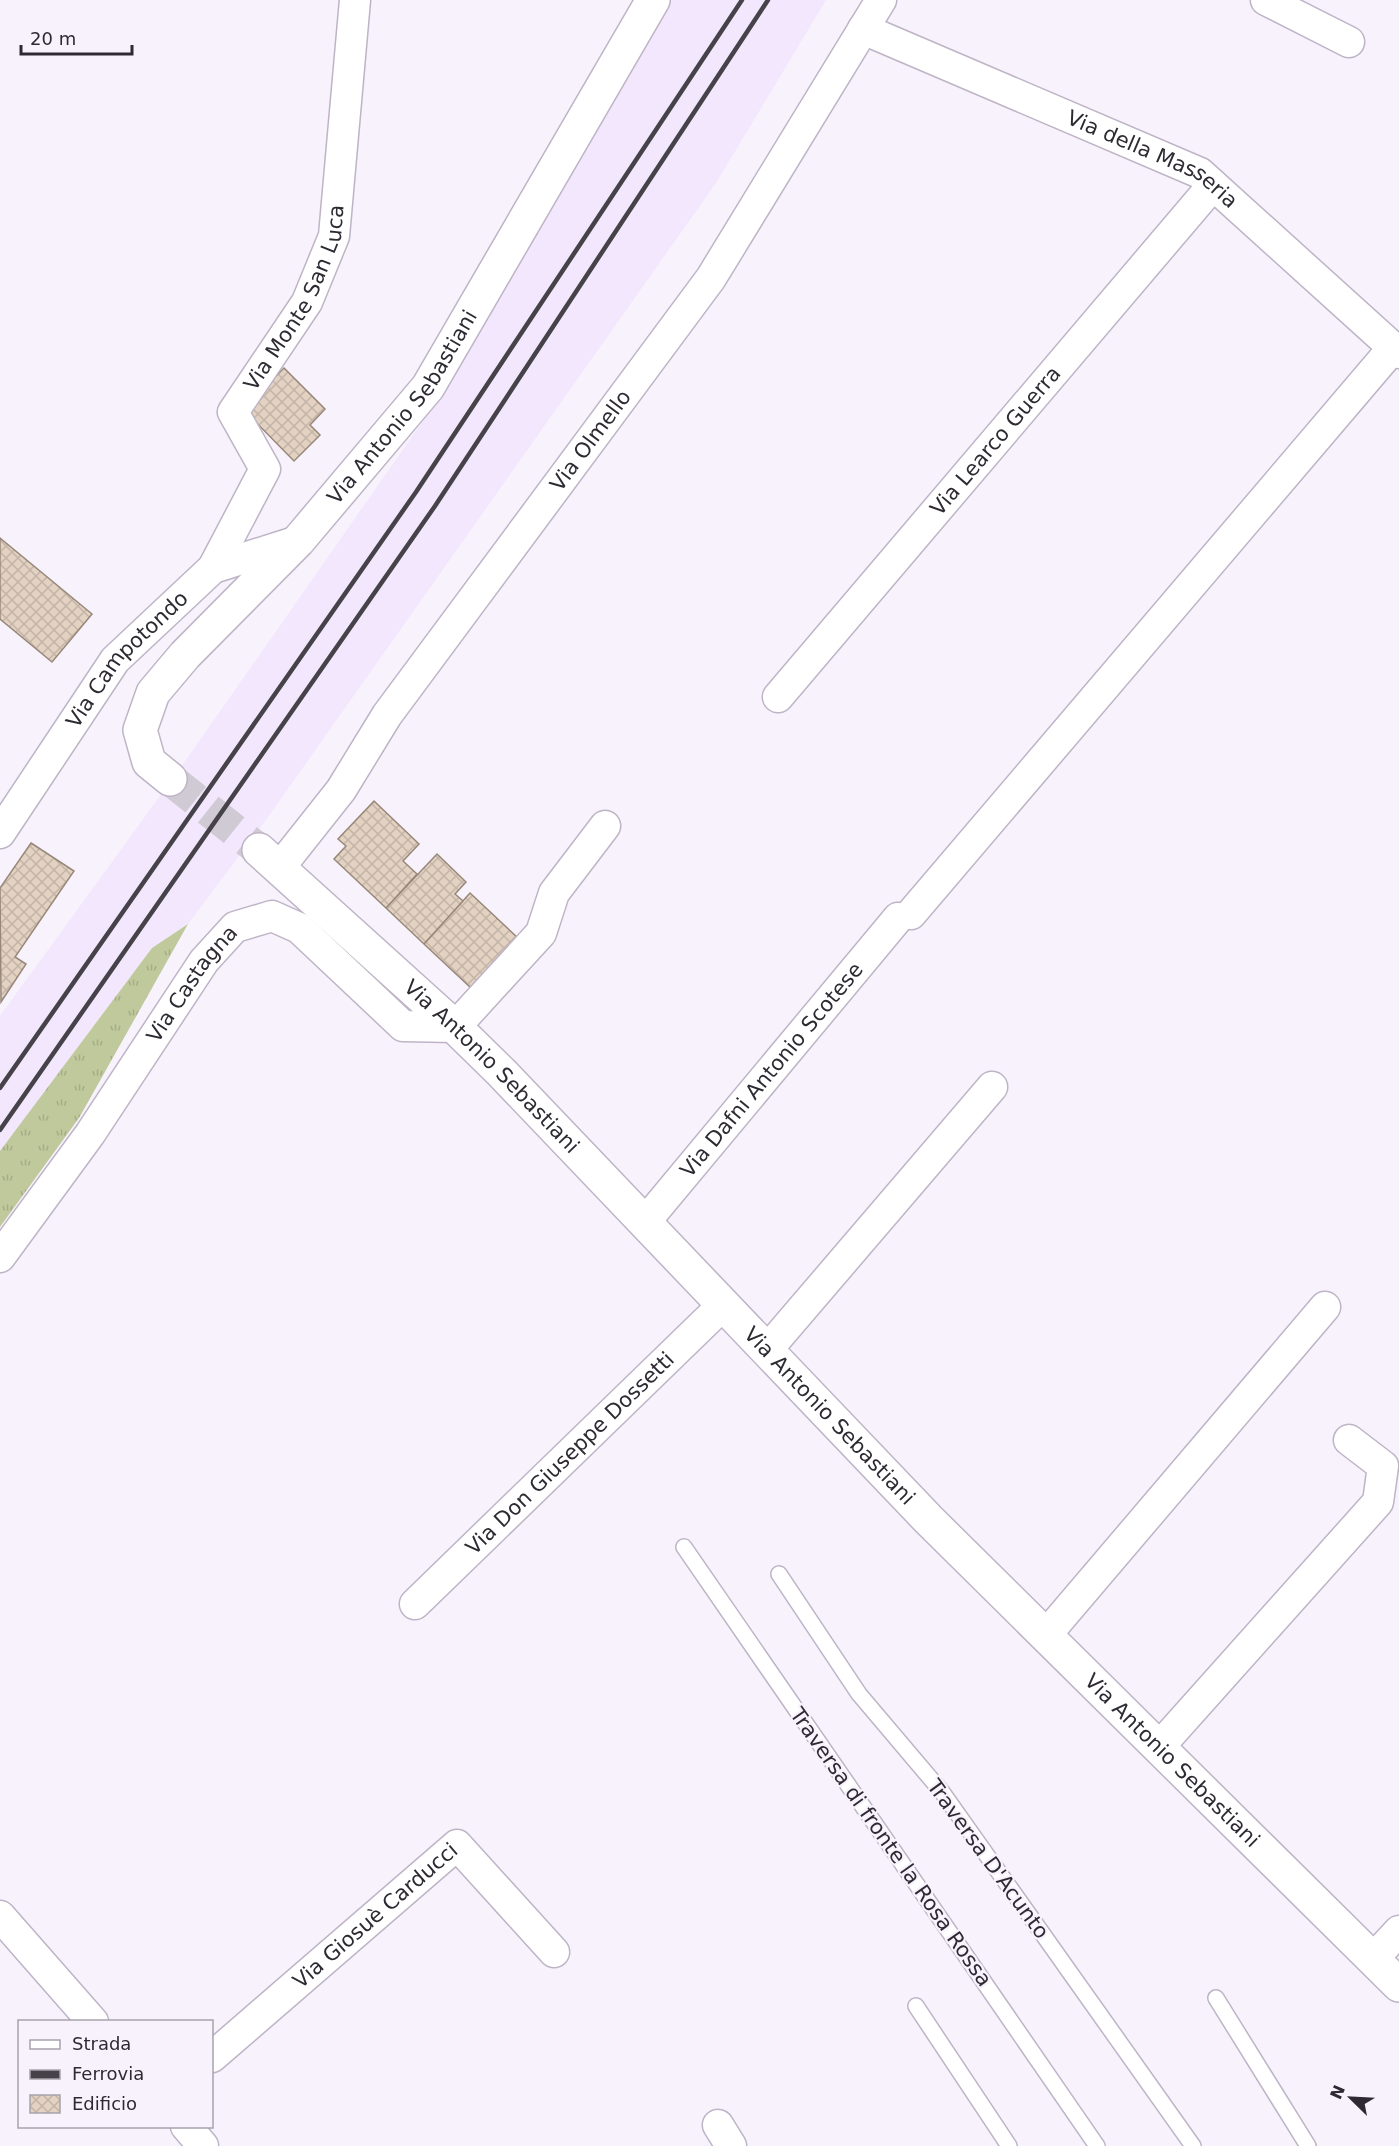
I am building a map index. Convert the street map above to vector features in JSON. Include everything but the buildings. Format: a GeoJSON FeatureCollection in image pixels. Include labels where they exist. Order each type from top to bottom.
{"type":"FeatureCollection","features":[{"type":"Feature","properties":{"kind":"street","name":"Via Monte San Luca"},"geometry":{"type":"LineString","coordinates":[[213,568],[266,469],[233,412],[307,302],[334,236],[355,0]]}},
{"type":"Feature","properties":{"kind":"street","name":"Via Antonio Sebastiani"},"geometry":{"type":"LineString","coordinates":[[170,779],[149,762],[140,730],[153,693],[185,655],[298,541],[428,387],[653,0]]}},
{"type":"Feature","properties":{"kind":"street","name":"Via Olmello"},"geometry":{"type":"LineString","coordinates":[[269,859],[341,790],[387,715],[711,278],[881,0]]}},
{"type":"Feature","properties":{"kind":"street"},"geometry":{"type":"LineString","coordinates":[[1266,0],[1349,42]]}},
{"type":"Feature","properties":{"kind":"street","name":"Via della Masseria"},"geometry":{"type":"LineString","coordinates":[[863,29],[1200,173],[1396,350]]}},
{"type":"Feature","properties":{"kind":"street","name":"Via Learco Guerra"},"geometry":{"type":"LineString","coordinates":[[777,697],[1213,185]]}},
{"type":"Feature","properties":{"kind":"street","name":"Via Dafni Antonio Scotese"},"geometry":{"type":"LineString","coordinates":[[645,1222],[904,916],[1396,350]]}},
{"type":"Feature","properties":{"kind":"street","name":"Via Campotondo"},"geometry":{"type":"LineString","coordinates":[[1,828],[115,660],[213,568],[298,541]]}},
{"type":"Feature","properties":{"kind":"street"},"geometry":{"type":"LineString","coordinates":[[455,1028],[542,933],[554,893],[605,826]]}},
{"type":"Feature","properties":{"kind":"street","name":"Via Antonio Sebastiani"},"geometry":{"type":"LineString","coordinates":[[269,859],[455,1028],[645,1222],[921,1511],[1399,1985]]}},
{"type":"Feature","properties":{"kind":"street","name":"Via Castagna"},"geometry":{"type":"LineString","coordinates":[[0,1257],[90,1134],[204,962],[235,927],[272,916],[299,928],[403,1026],[455,1028]]}},
{"type":"Feature","properties":{"kind":"street"},"geometry":{"type":"LineString","coordinates":[[767,1350],[992,1087]]}},
{"type":"Feature","properties":{"kind":"street","name":"Via Don Giuseppe Dossetti"},"geometry":{"type":"LineString","coordinates":[[415,1604],[724,1304]]}},
{"type":"Feature","properties":{"kind":"street"},"geometry":{"type":"LineString","coordinates":[[1046,1635],[1325,1307]]}},
{"type":"Feature","properties":{"kind":"street"},"geometry":{"type":"LineString","coordinates":[[1159,1747],[1378,1502],[1383,1466],[1349,1440]]}},
{"type":"Feature","properties":{"kind":"street","name":"Via Giosuè Carducci"},"geometry":{"type":"LineString","coordinates":[[213,2056],[457,1845],[554,1952]]}},
{"type":"Feature","properties":{"kind":"street"},"geometry":{"type":"LineString","coordinates":[[0,1916],[91,2020]]}},
{"type":"Feature","properties":{"kind":"street"},"geometry":{"type":"LineString","coordinates":[[1373,1959],[1399,1931]]}},
{"type":"Feature","properties":{"kind":"street"},"geometry":{"type":"LineString","coordinates":[[187,2128],[203,2146]]}},
{"type":"Feature","properties":{"kind":"lane","name":"Traversa di fronte la Rosa Rossa"},"geometry":{"type":"LineString","coordinates":[[684,1547],[1097,2146]]}},
{"type":"Feature","properties":{"kind":"lane","name":"Traversa D'Acunto"},"geometry":{"type":"LineString","coordinates":[[779,1574],[859,1694],[942,1792],[1193,2146]]}},
{"type":"Feature","properties":{"kind":"lane"},"geometry":{"type":"LineString","coordinates":[[1216,1998],[1308,2146]]}},
{"type":"Feature","properties":{"kind":"lane"},"geometry":{"type":"LineString","coordinates":[[916,2006],[1009,2146]]}},
{"type":"Feature","properties":{"kind":"shaded area"},"geometry":{"type":"Polygon","coordinates":[[[671,0],[826,0],[716,183],[268,817],[188,924],[152,948],[0,1151],[0,1016],[181,767],[430,411],[671,0]]]}},
{"type":"Feature","properties":{"kind":"green space"},"geometry":{"type":"Polygon","coordinates":[[[188,924],[79,1118],[0,1227],[0,1151],[152,948],[188,924]]]}},
{"type":"Feature","properties":{"kind":"tunnel"},"geometry":{"type":"LineString","coordinates":[[170,779],[259,850]]}},
{"type":"Feature","properties":{"kind":"railway"},"geometry":{"type":"LineString","coordinates":[[0,1088],[416,492],[742,0]]}},
{"type":"Feature","properties":{"kind":"railway"},"geometry":{"type":"LineString","coordinates":[[0,1130],[435,506],[768,0]]}}]}
